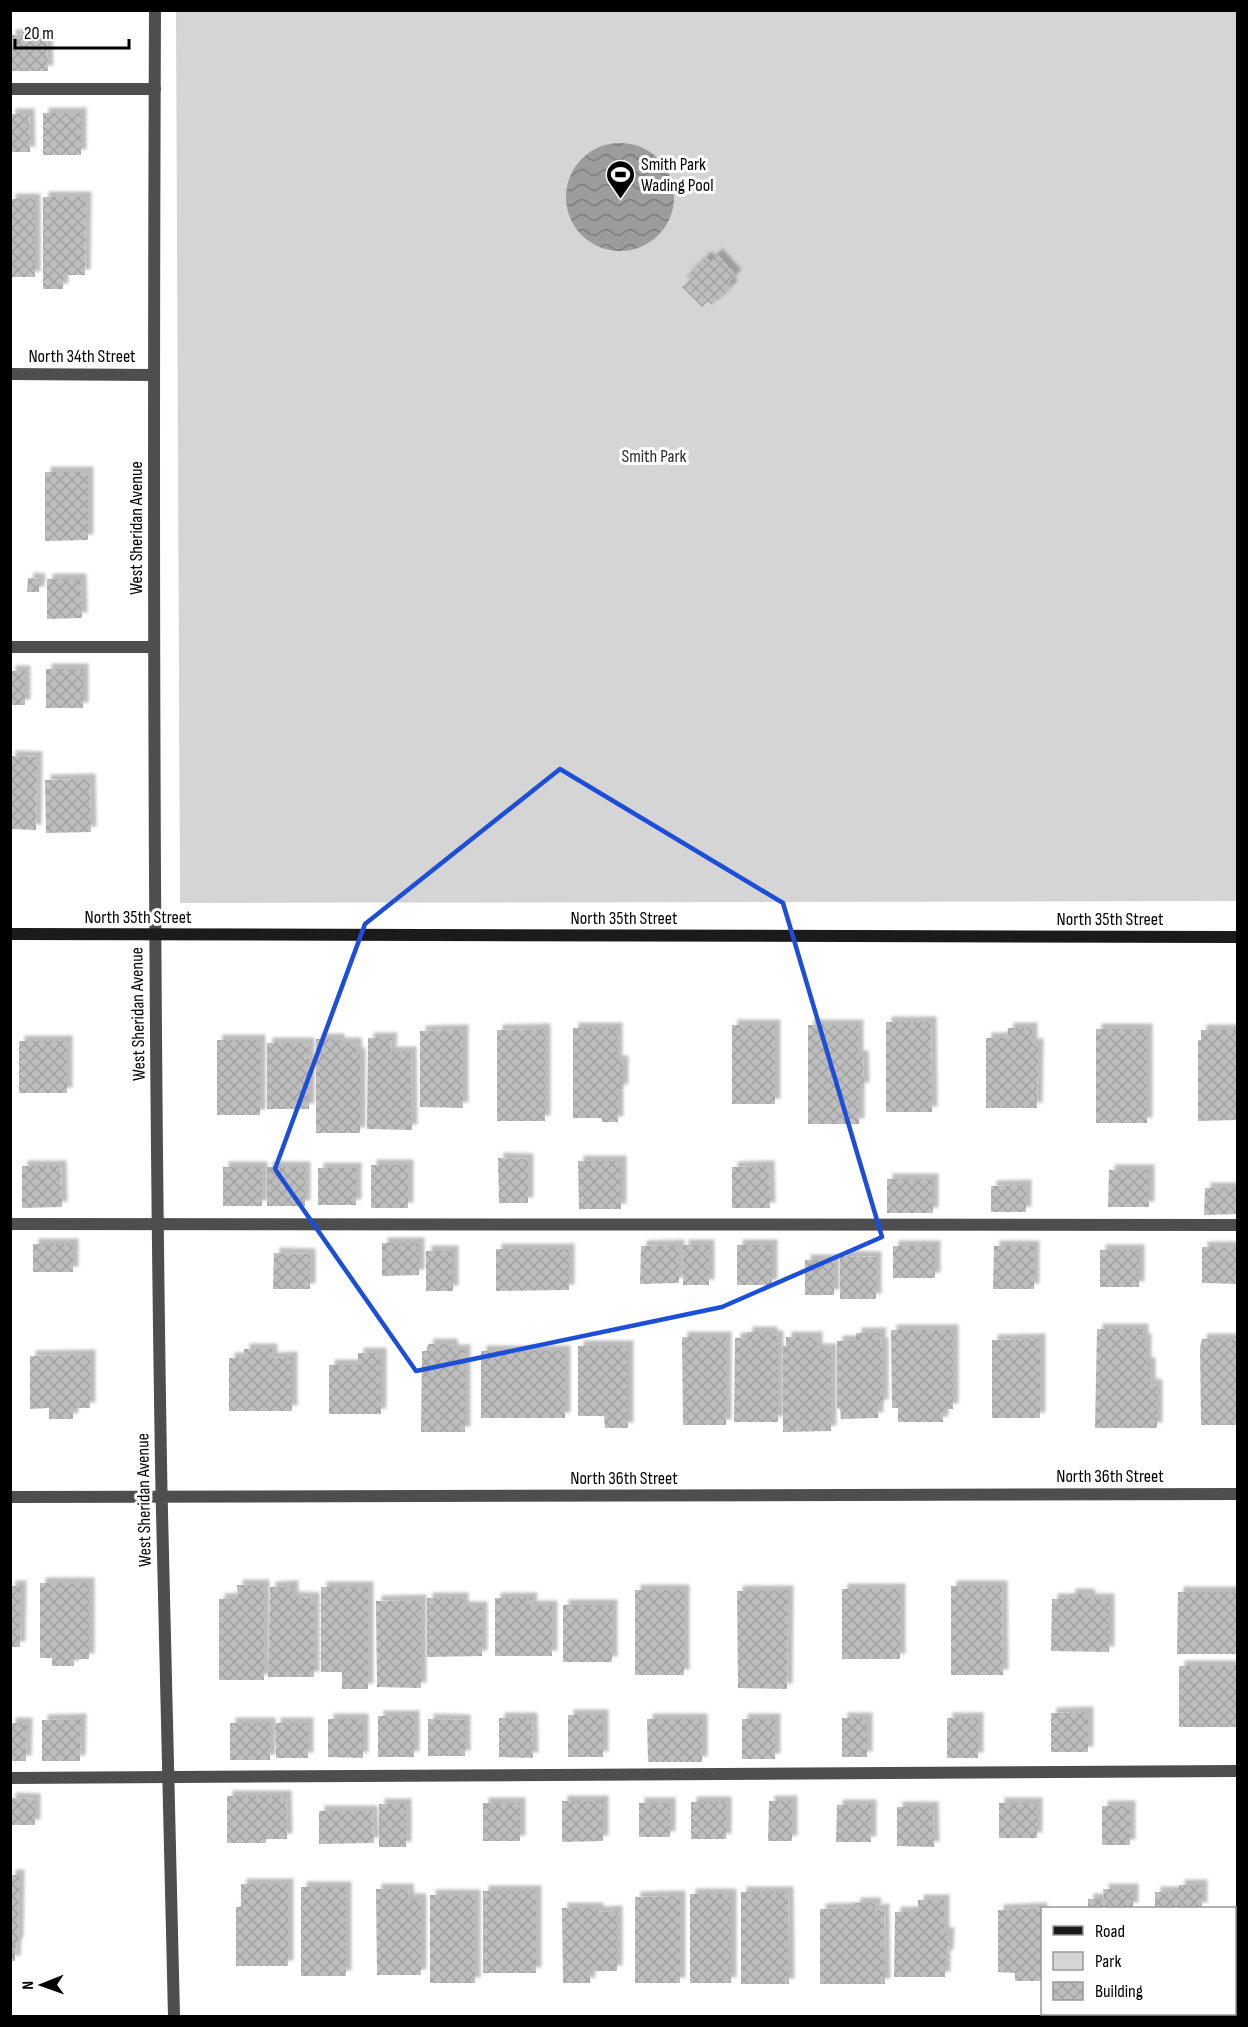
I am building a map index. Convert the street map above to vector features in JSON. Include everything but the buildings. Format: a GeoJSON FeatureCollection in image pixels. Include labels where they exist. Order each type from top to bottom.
{"type":"FeatureCollection","features":[{"type":"Feature","properties":{"kind":"street","name":"West Sheridan Avenue"},"geometry":{"type":"LineString","coordinates":[[155,10],[153,375],[155,936],[162,1497],[174,2016]]}},
{"type":"Feature","properties":{"kind":"street"},"geometry":{"type":"LineString","coordinates":[[10,89],[154,89]]}},
{"type":"Feature","properties":{"kind":"street","name":"North 34th Street"},"geometry":{"type":"LineString","coordinates":[[10,374],[153,375]]}},
{"type":"Feature","properties":{"kind":"street"},"geometry":{"type":"LineString","coordinates":[[10,647],[154,647]]}},
{"type":"Feature","properties":{"kind":"street","name":"North 35th Street"},"geometry":{"type":"LineString","coordinates":[[10,934],[1238,938]]}},
{"type":"Feature","properties":{"kind":"street"},"geometry":{"type":"LineString","coordinates":[[10,1224],[1238,1225]]}},
{"type":"Feature","properties":{"kind":"street","name":"North 36th Street"},"geometry":{"type":"LineString","coordinates":[[10,1497],[1238,1494]]}},
{"type":"Feature","properties":{"kind":"street"},"geometry":{"type":"LineString","coordinates":[[10,1778],[1238,1771]]}},
{"type":"Feature","properties":{"kind":"highlighted area"},"geometry":{"type":"Polygon","coordinates":[[[560,769],[783,903],[882,1237],[722,1307],[416,1371],[275,1169],[365,924],[560,769]]]}},
{"type":"Feature","properties":{"kind":"green space","name":"Smith Park"},"geometry":{"type":"Polygon","coordinates":[[[176,11],[1237,11],[1237,901],[180,903],[176,11]]]}},
{"type":"Feature","properties":{"kind":"water","name":"Smith Park Wading Pool"},"geometry":{"type":"Polygon","coordinates":[[[620,143],[641,147],[658,159],[670,176],[674,197],[670,218],[658,235],[641,247],[620,251],[599,247],[582,235],[570,218],[566,197],[570,176],[582,159],[599,147],[620,143]]]}},
{"type":"Feature","properties":{"kind":"place","name":"Smith Park Wading Pool"},"geometry":{"type":"Point","coordinates":[620,200]}}]}
